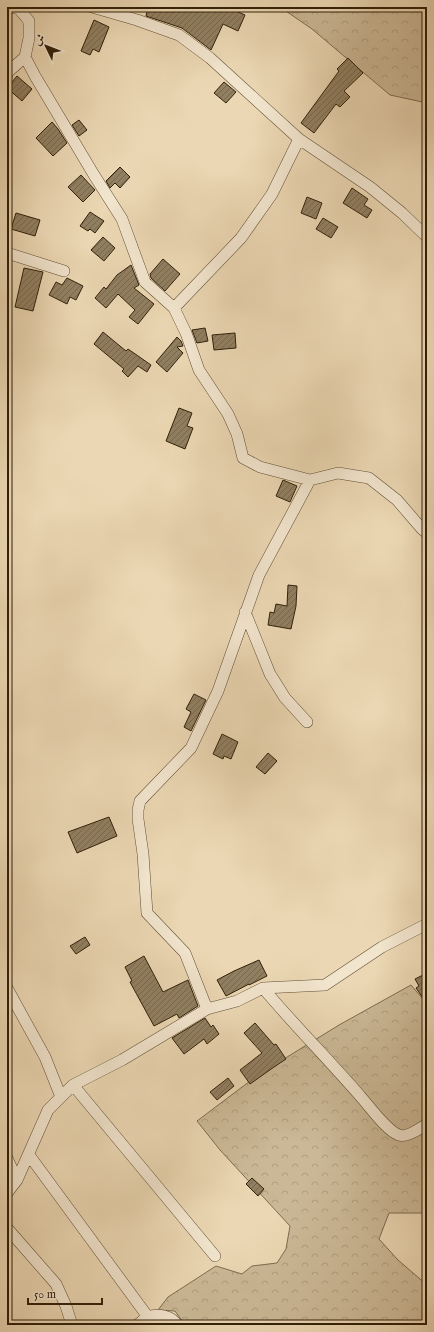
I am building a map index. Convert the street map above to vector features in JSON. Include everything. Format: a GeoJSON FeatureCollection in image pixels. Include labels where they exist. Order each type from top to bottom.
{"type":"FeatureCollection","features":[{"type":"Feature","properties":{"kind":"street"},"geometry":{"type":"LineString","coordinates":[[7,75],[8,72],[25,57],[29,38],[29,21],[20,9],[11,7]]}},
{"type":"Feature","properties":{"kind":"street"},"geometry":{"type":"LineString","coordinates":[[92,7],[137,20],[179,35],[210,58],[299,139],[370,188],[402,213],[427,237]]}},
{"type":"Feature","properties":{"kind":"street"},"geometry":{"type":"LineString","coordinates":[[25,57],[94,176],[122,218],[145,282],[174,308],[186,333],[198,370],[228,414],[237,434],[243,458],[260,467],[310,480],[338,473],[369,478],[398,500],[427,533]]}},
{"type":"Feature","properties":{"kind":"street"},"geometry":{"type":"LineString","coordinates":[[174,308],[240,238],[272,194],[299,139]]}},
{"type":"Feature","properties":{"kind":"street"},"geometry":{"type":"LineString","coordinates":[[7,253],[64,271]]}},
{"type":"Feature","properties":{"kind":"street"},"geometry":{"type":"LineString","coordinates":[[207,1009],[185,953],[147,913],[138,810],[140,801],[191,748],[218,691],[259,575],[310,480]]}},
{"type":"Feature","properties":{"kind":"street"},"geometry":{"type":"LineString","coordinates":[[245,612],[270,674],[285,698],[307,722]]}},
{"type":"Feature","properties":{"kind":"street"},"geometry":{"type":"LineString","coordinates":[[7,1193],[17,1180],[48,1110],[73,1085],[122,1060],[207,1009],[237,1001],[264,988],[325,985],[382,947],[427,924]]}},
{"type":"Feature","properties":{"kind":"street"},"geometry":{"type":"LineString","coordinates":[[7,988],[45,1057],[62,1097]]}},
{"type":"Feature","properties":{"kind":"street"},"geometry":{"type":"LineString","coordinates":[[264,988],[294,1025],[392,1131],[401,1136],[427,1124]]}},
{"type":"Feature","properties":{"kind":"street"},"geometry":{"type":"LineString","coordinates":[[73,1085],[215,1256]]}},
{"type":"Feature","properties":{"kind":"street"},"geometry":{"type":"LineString","coordinates":[[29,1154],[148,1317]]}},
{"type":"Feature","properties":{"kind":"street"},"geometry":{"type":"LineString","coordinates":[[7,1158],[17,1180]]}},
{"type":"Feature","properties":{"kind":"street"},"geometry":{"type":"LineString","coordinates":[[7,1228],[56,1284],[66,1306],[72,1325]]}},
{"type":"Feature","properties":{"kind":"street"},"geometry":{"type":"LineString","coordinates":[[137,1325],[148,1317],[163,1315],[174,1320],[177,1325]]}},
{"type":"Feature","properties":{"kind":"green space"},"geometry":{"type":"Polygon","coordinates":[[[280,7],[427,7],[427,103],[390,95],[312,29],[280,7]]]}},
{"type":"Feature","properties":{"kind":"green space"},"geometry":{"type":"Polygon","coordinates":[[[411,985],[427,1004],[427,1213],[389,1213],[379,1239],[398,1260],[427,1285],[427,1325],[185,1325],[175,1311],[158,1310],[168,1297],[216,1266],[242,1274],[252,1266],[277,1263],[286,1249],[290,1226],[220,1150],[197,1121],[258,1075],[339,1025],[411,985]]]}},
{"type":"Feature","properties":{"kind":"building"},"geometry":{"type":"Polygon","coordinates":[[[148,7],[227,7],[245,15],[238,31],[223,24],[211,50],[182,28],[146,16],[148,7]]]}},
{"type":"Feature","properties":{"kind":"building"},"geometry":{"type":"Polygon","coordinates":[[[94,20],[109,27],[99,52],[93,49],[90,55],[81,51],[94,20]]]}},
{"type":"Feature","properties":{"kind":"building"},"geometry":{"type":"Polygon","coordinates":[[[348,58],[363,73],[344,91],[350,97],[340,107],[336,104],[314,133],[301,123],[339,71],[337,69],[348,58]]]}},
{"type":"Feature","properties":{"kind":"building"},"geometry":{"type":"Polygon","coordinates":[[[17,76],[32,89],[22,101],[7,88],[17,76]]]}},
{"type":"Feature","properties":{"kind":"building"},"geometry":{"type":"Polygon","coordinates":[[[224,82],[236,92],[226,103],[214,93],[224,82]]]}},
{"type":"Feature","properties":{"kind":"building"},"geometry":{"type":"Polygon","coordinates":[[[79,120],[87,130],[79,136],[72,125],[79,120]]]}},
{"type":"Feature","properties":{"kind":"building"},"geometry":{"type":"Polygon","coordinates":[[[52,122],[67,143],[53,156],[36,138],[52,122]]]}},
{"type":"Feature","properties":{"kind":"building"},"geometry":{"type":"Polygon","coordinates":[[[120,167],[130,177],[120,188],[115,183],[110,188],[106,181],[120,167]]]}},
{"type":"Feature","properties":{"kind":"building"},"geometry":{"type":"Polygon","coordinates":[[[81,175],[95,190],[83,202],[68,187],[81,175]]]}},
{"type":"Feature","properties":{"kind":"building"},"geometry":{"type":"Polygon","coordinates":[[[352,188],[368,199],[364,205],[372,210],[367,218],[343,203],[352,188]]]}},
{"type":"Feature","properties":{"kind":"building"},"geometry":{"type":"Polygon","coordinates":[[[307,197],[322,203],[316,219],[301,213],[307,197]]]}},
{"type":"Feature","properties":{"kind":"building"},"geometry":{"type":"Polygon","coordinates":[[[90,212],[104,221],[95,233],[90,229],[88,231],[80,226],[90,212]]]}},
{"type":"Feature","properties":{"kind":"building"},"geometry":{"type":"Polygon","coordinates":[[[16,213],[40,220],[35,236],[11,229],[16,213]]]}},
{"type":"Feature","properties":{"kind":"building"},"geometry":{"type":"Polygon","coordinates":[[[323,218],[338,227],[331,238],[316,229],[323,218]]]}},
{"type":"Feature","properties":{"kind":"building"},"geometry":{"type":"Polygon","coordinates":[[[103,237],[115,248],[104,261],[91,250],[103,237]]]}},
{"type":"Feature","properties":{"kind":"building"},"geometry":{"type":"Polygon","coordinates":[[[163,259],[180,274],[165,291],[151,278],[150,274],[163,259]]]}},
{"type":"Feature","properties":{"kind":"building"},"geometry":{"type":"Polygon","coordinates":[[[131,265],[139,285],[134,288],[154,304],[138,324],[129,317],[135,310],[118,294],[106,308],[95,298],[104,287],[106,289],[117,275],[131,265]]]}},
{"type":"Feature","properties":{"kind":"building"},"geometry":{"type":"Polygon","coordinates":[[[24,268],[43,272],[33,311],[15,307],[24,268]]]}},
{"type":"Feature","properties":{"kind":"building"},"geometry":{"type":"Polygon","coordinates":[[[67,278],[83,286],[76,300],[70,297],[67,304],[49,295],[56,282],[62,285],[67,278]]]}},
{"type":"Feature","properties":{"kind":"building"},"geometry":{"type":"Polygon","coordinates":[[[205,328],[208,341],[197,343],[192,330],[205,328]]]}},
{"type":"Feature","properties":{"kind":"building"},"geometry":{"type":"Polygon","coordinates":[[[103,332],[126,351],[128,349],[151,365],[147,372],[138,366],[128,377],[122,371],[124,369],[94,344],[103,332]]]}},
{"type":"Feature","properties":{"kind":"building"},"geometry":{"type":"Polygon","coordinates":[[[235,333],[236,348],[214,350],[212,335],[235,333]]]}},
{"type":"Feature","properties":{"kind":"building"},"geometry":{"type":"Polygon","coordinates":[[[177,337],[183,346],[177,347],[183,353],[167,372],[156,362],[177,337]]]}},
{"type":"Feature","properties":{"kind":"building"},"geometry":{"type":"Polygon","coordinates":[[[179,408],[192,413],[187,426],[193,428],[185,449],[166,441],[179,408]]]}},
{"type":"Feature","properties":{"kind":"building"},"geometry":{"type":"Polygon","coordinates":[[[283,480],[297,486],[290,502],[276,496],[283,480]]]}},
{"type":"Feature","properties":{"kind":"building"},"geometry":{"type":"Polygon","coordinates":[[[288,585],[297,586],[296,606],[291,629],[268,625],[270,612],[274,613],[276,604],[287,606],[288,585]]]}},
{"type":"Feature","properties":{"kind":"building"},"geometry":{"type":"Polygon","coordinates":[[[194,694],[206,700],[191,731],[184,727],[191,712],[186,709],[194,694]]]}},
{"type":"Feature","properties":{"kind":"building"},"geometry":{"type":"Polygon","coordinates":[[[222,734],[238,742],[231,759],[224,756],[223,759],[213,754],[222,734]]]}},
{"type":"Feature","properties":{"kind":"building"},"geometry":{"type":"Polygon","coordinates":[[[268,753],[277,761],[265,774],[256,767],[268,753]]]}},
{"type":"Feature","properties":{"kind":"building"},"geometry":{"type":"Polygon","coordinates":[[[109,817],[117,836],[77,853],[68,832],[109,817]]]}},
{"type":"Feature","properties":{"kind":"building"},"geometry":{"type":"Polygon","coordinates":[[[85,937],[90,945],[76,954],[70,946],[85,937]]]}},
{"type":"Feature","properties":{"kind":"building"},"geometry":{"type":"Polygon","coordinates":[[[144,956],[163,992],[188,980],[198,1006],[179,1018],[177,1014],[154,1026],[130,982],[132,981],[125,967],[144,956]]]}},
{"type":"Feature","properties":{"kind":"building"},"geometry":{"type":"Polygon","coordinates":[[[259,960],[267,976],[226,996],[217,980],[259,960]]]}},
{"type":"Feature","properties":{"kind":"building"},"geometry":{"type":"Polygon","coordinates":[[[423,975],[426,981],[427,980],[427,1004],[416,988],[419,986],[415,979],[423,975]]]}},
{"type":"Feature","properties":{"kind":"building"},"geometry":{"type":"Polygon","coordinates":[[[205,1018],[211,1027],[213,1025],[219,1034],[207,1044],[204,1039],[184,1054],[172,1038],[205,1018]]]}},
{"type":"Feature","properties":{"kind":"building"},"geometry":{"type":"Polygon","coordinates":[[[255,1023],[274,1045],[276,1044],[286,1059],[250,1084],[240,1070],[262,1053],[244,1033],[255,1023]]]}},
{"type":"Feature","properties":{"kind":"building"},"geometry":{"type":"Polygon","coordinates":[[[228,1078],[234,1086],[217,1100],[210,1092],[228,1078]]]}},
{"type":"Feature","properties":{"kind":"building"},"geometry":{"type":"Polygon","coordinates":[[[252,1178],[264,1189],[258,1196],[246,1184],[252,1178]]]}}]}
